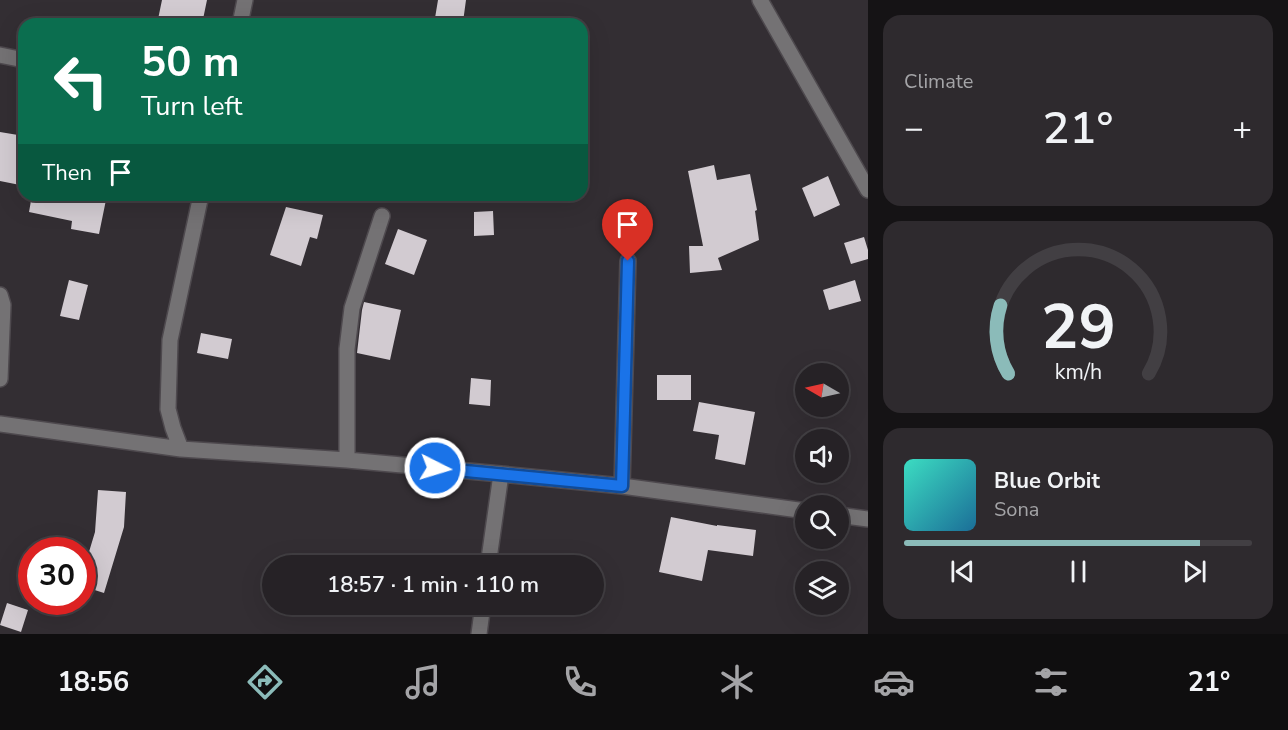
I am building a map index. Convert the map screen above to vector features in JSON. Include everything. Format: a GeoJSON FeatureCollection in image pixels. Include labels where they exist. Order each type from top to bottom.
{"type":"FeatureCollection","features":[{"type":"Feature","properties":{"kind":"street"},"geometry":{"type":"LineString","coordinates":[[241,18],[245,0]]}},
{"type":"Feature","properties":{"kind":"street"},"geometry":{"type":"LineString","coordinates":[[760,0],[868,190]]}},
{"type":"Feature","properties":{"kind":"street"},"geometry":{"type":"LineString","coordinates":[[0,55],[18,59]]}},
{"type":"Feature","properties":{"kind":"street"},"geometry":{"type":"LineString","coordinates":[[181,449],[168,409],[170,340],[200,201]]}},
{"type":"Feature","properties":{"kind":"street"},"geometry":{"type":"LineString","coordinates":[[347,460],[347,350],[352,308],[382,216]]}},
{"type":"Feature","properties":{"kind":"street"},"geometry":{"type":"LineString","coordinates":[[622,486],[628,261]]}},
{"type":"Feature","properties":{"kind":"street"},"geometry":{"type":"LineString","coordinates":[[0,295],[3,305],[0,379]]}},
{"type":"Feature","properties":{"kind":"street"},"geometry":{"type":"LineString","coordinates":[[0,424],[181,449],[347,460],[501,474],[622,486],[795,510]]}},
{"type":"Feature","properties":{"kind":"street"},"geometry":{"type":"LineString","coordinates":[[490,555],[501,474]]}},
{"type":"Feature","properties":{"kind":"street"},"geometry":{"type":"LineString","coordinates":[[849,516],[868,519]]}},
{"type":"Feature","properties":{"kind":"street"},"geometry":{"type":"LineString","coordinates":[[479,634],[482,615]]}},
{"type":"Feature","properties":{"kind":"building"},"geometry":{"type":"Polygon","coordinates":[[[162,0],[207,0],[203,18],[158,18],[162,0]]]}},
{"type":"Feature","properties":{"kind":"building"},"geometry":{"type":"Polygon","coordinates":[[[438,0],[466,0],[464,18],[435,18],[438,0]]]}},
{"type":"Feature","properties":{"kind":"building"},"geometry":{"type":"Polygon","coordinates":[[[0,132],[18,135],[18,185],[0,181],[0,132]]]}},
{"type":"Feature","properties":{"kind":"building"},"geometry":{"type":"Polygon","coordinates":[[[714,165],[717,180],[750,174],[757,210],[755,211],[759,240],[718,258],[722,270],[690,273],[689,246],[703,246],[688,171],[714,165]]]}},
{"type":"Feature","properties":{"kind":"building"},"geometry":{"type":"Polygon","coordinates":[[[828,176],[840,205],[814,217],[802,188],[828,176]]]}},
{"type":"Feature","properties":{"kind":"building"},"geometry":{"type":"Polygon","coordinates":[[[31,201],[106,201],[99,234],[71,229],[72,221],[29,212],[31,201]]]}},
{"type":"Feature","properties":{"kind":"building"},"geometry":{"type":"Polygon","coordinates":[[[286,207],[323,215],[317,239],[310,237],[301,266],[270,255],[286,207]]]}},
{"type":"Feature","properties":{"kind":"building"},"geometry":{"type":"Polygon","coordinates":[[[493,211],[494,235],[474,236],[474,212],[493,211]]]}},
{"type":"Feature","properties":{"kind":"building"},"geometry":{"type":"Polygon","coordinates":[[[398,229],[427,240],[414,275],[385,264],[398,229]]]}},
{"type":"Feature","properties":{"kind":"building"},"geometry":{"type":"Polygon","coordinates":[[[864,237],[868,259],[851,264],[844,243],[864,237]]]}},
{"type":"Feature","properties":{"kind":"building"},"geometry":{"type":"Polygon","coordinates":[[[69,280],[88,285],[79,320],[60,316],[69,280]]]}},
{"type":"Feature","properties":{"kind":"building"},"geometry":{"type":"Polygon","coordinates":[[[855,280],[861,301],[829,310],[823,290],[855,280]]]}},
{"type":"Feature","properties":{"kind":"building"},"geometry":{"type":"Polygon","coordinates":[[[364,302],[401,310],[390,360],[357,353],[364,302]]]}},
{"type":"Feature","properties":{"kind":"building"},"geometry":{"type":"Polygon","coordinates":[[[201,333],[232,339],[228,359],[197,353],[201,333]]]}},
{"type":"Feature","properties":{"kind":"building"},"geometry":{"type":"Polygon","coordinates":[[[657,375],[691,375],[691,400],[657,400],[657,375]]]}},
{"type":"Feature","properties":{"kind":"building"},"geometry":{"type":"Polygon","coordinates":[[[471,378],[491,380],[490,406],[469,404],[471,378]]]}},
{"type":"Feature","properties":{"kind":"building"},"geometry":{"type":"Polygon","coordinates":[[[699,402],[755,412],[745,465],[715,459],[719,435],[693,431],[699,402]]]}},
{"type":"Feature","properties":{"kind":"building"},"geometry":{"type":"Polygon","coordinates":[[[98,490],[126,492],[124,527],[104,593],[96,590],[95,532],[98,490]]]}},
{"type":"Feature","properties":{"kind":"building"},"geometry":{"type":"Polygon","coordinates":[[[671,517],[717,526],[756,530],[753,556],[708,550],[702,581],[659,572],[671,517]]]}},
{"type":"Feature","properties":{"kind":"building"},"geometry":{"type":"Polygon","coordinates":[[[7,603],[18,607],[18,615],[26,615],[21,632],[0,625],[7,603]]]}},
{"type":"Feature","properties":{"kind":"route"},"geometry":{"type":"LineString","coordinates":[[435,468],[622,486],[628,261]]}}]}
